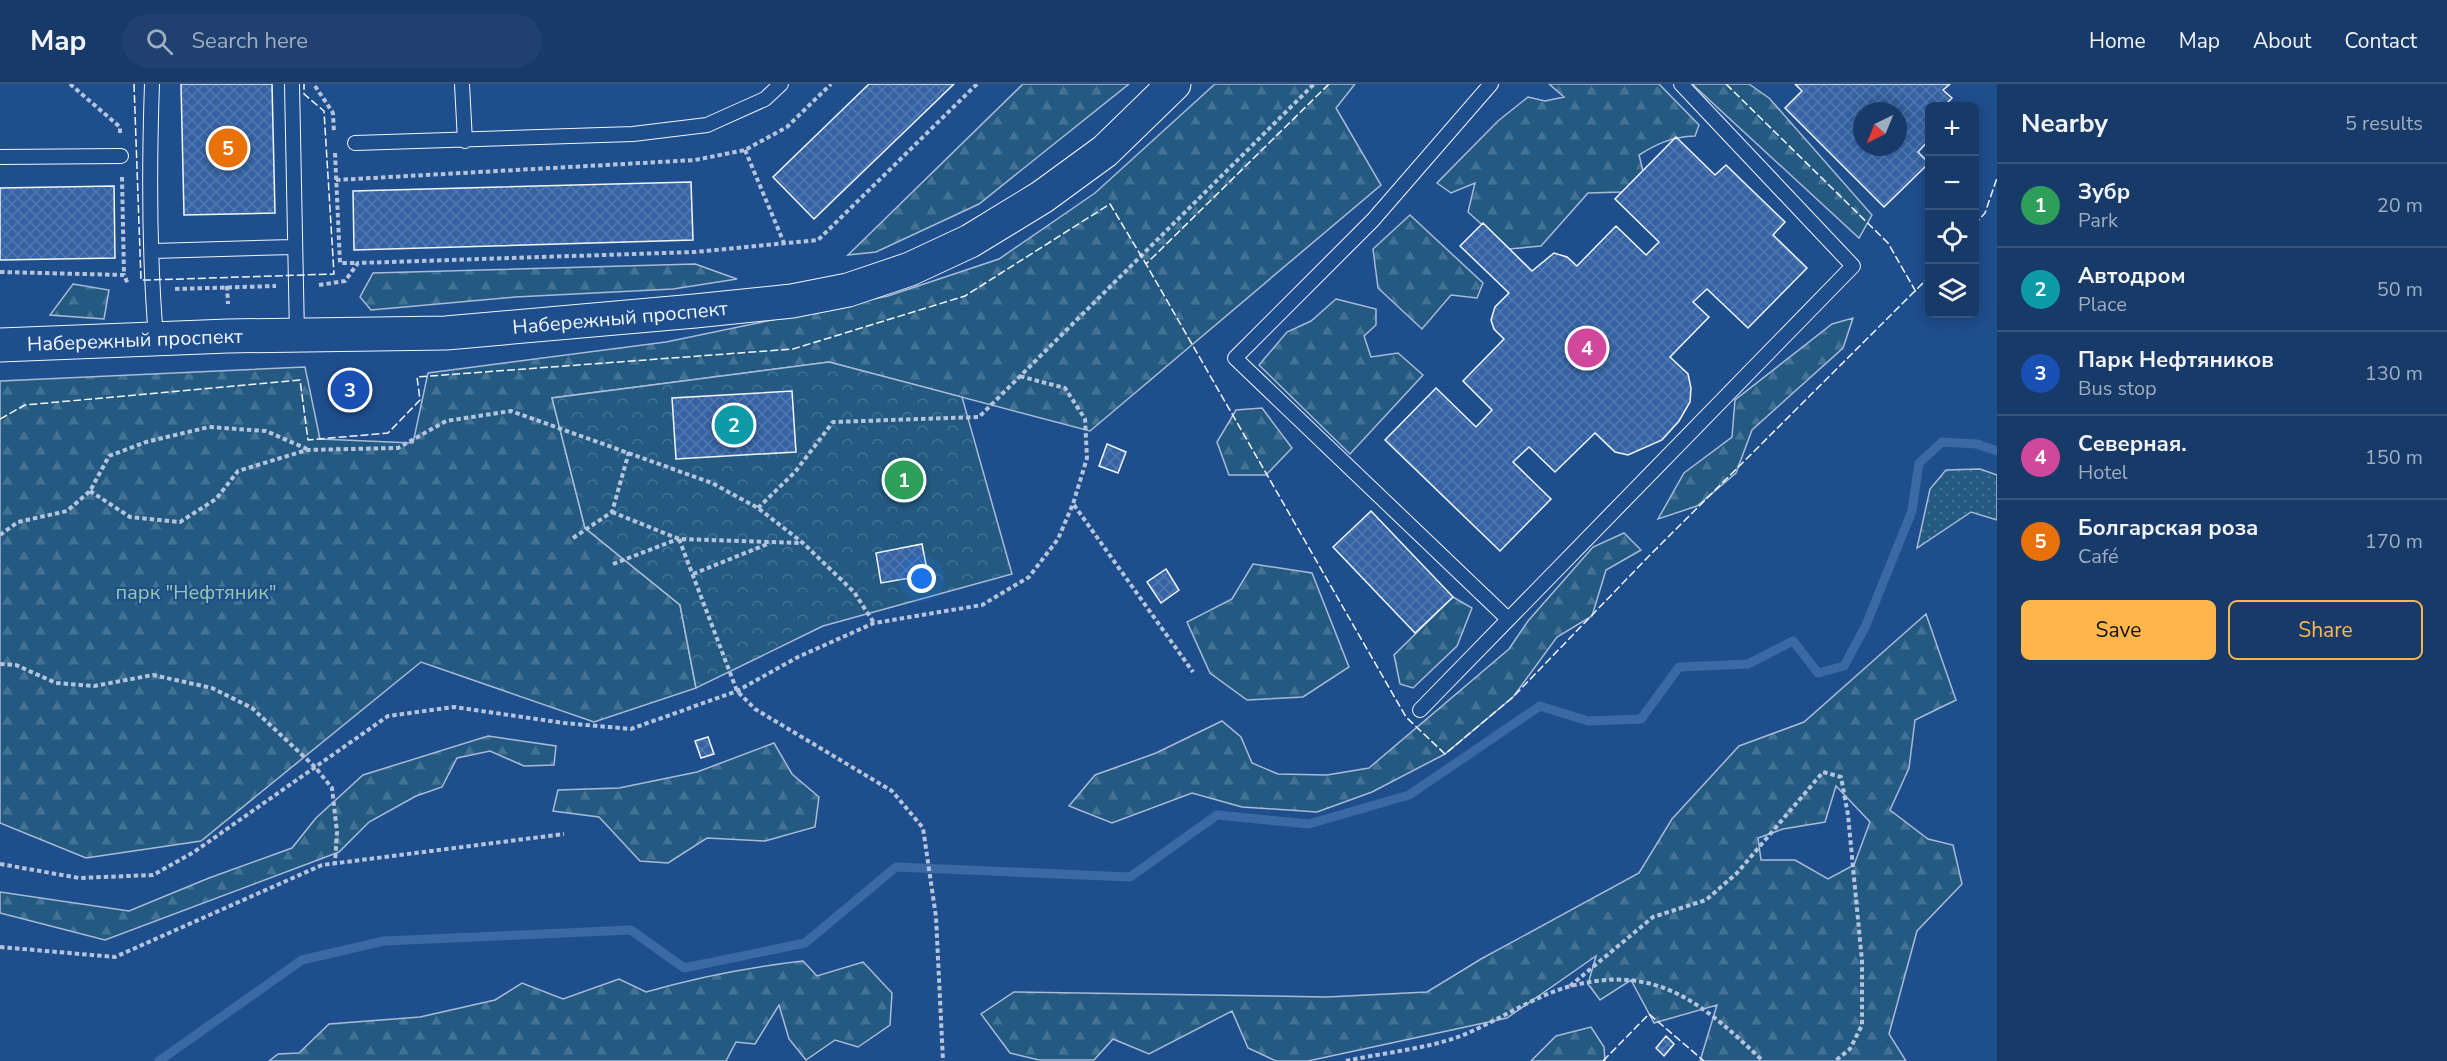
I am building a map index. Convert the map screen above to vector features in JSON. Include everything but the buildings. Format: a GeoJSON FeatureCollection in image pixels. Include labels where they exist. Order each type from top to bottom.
{"type":"FeatureCollection","features":[{"type":"Feature","properties":{"kind":"main road","name":"Набережный проспект"},"geometry":{"type":"LineString","coordinates":[[0,345],[156,338],[446,333],[792,301],[849,290],[910,269],[970,241],[1042,197],[1104,151],[1174,84]]}},
{"type":"Feature","properties":{"kind":"lane"},"geometry":{"type":"LineString","coordinates":[[152,84],[149,153],[153,251],[152,290],[156,338]]}},
{"type":"Feature","properties":{"kind":"lane"},"geometry":{"type":"LineString","coordinates":[[292,84],[293,247],[297,336]]}},
{"type":"Feature","properties":{"kind":"lane"},"geometry":{"type":"LineString","coordinates":[[462,84],[465,141]]}},
{"type":"Feature","properties":{"kind":"lane"},"geometry":{"type":"LineString","coordinates":[[355,143],[633,134],[707,125],[765,99],[781,84]]}},
{"type":"Feature","properties":{"kind":"lane"},"geometry":{"type":"LineString","coordinates":[[1491,84],[1373,220],[1235,358],[1508,619]]}},
{"type":"Feature","properties":{"kind":"lane"},"geometry":{"type":"LineString","coordinates":[[1420,710],[1853,266],[1681,84]]}},
{"type":"Feature","properties":{"kind":"lane"},"geometry":{"type":"LineString","coordinates":[[0,157],[121,156]]}},
{"type":"Feature","properties":{"kind":"lane"},"geometry":{"type":"LineString","coordinates":[[153,251],[293,247]]}},
{"type":"Feature","properties":{"kind":"path"},"geometry":{"type":"LineString","coordinates":[[314,84],[333,113],[340,263],[695,252],[818,240],[977,84]]}},
{"type":"Feature","properties":{"kind":"path"},"geometry":{"type":"LineString","coordinates":[[758,508],[795,472],[833,422],[979,417],[1314,84]]}},
{"type":"Feature","properties":{"kind":"path"},"geometry":{"type":"LineString","coordinates":[[745,150],[784,243]]}},
{"type":"Feature","properties":{"kind":"path"},"geometry":{"type":"LineString","coordinates":[[0,272],[124,275],[130,287],[152,290],[295,286],[345,281],[358,263]]}},
{"type":"Feature","properties":{"kind":"path"},"geometry":{"type":"LineString","coordinates":[[0,864],[79,878],[153,875],[194,852],[388,716],[454,707],[564,723],[631,729],[737,691],[798,657],[874,623],[982,605],[1029,577],[1058,539],[1073,504],[1087,458],[1085,419],[1065,388],[1019,376]]}},
{"type":"Feature","properties":{"kind":"path"},"geometry":{"type":"LineString","coordinates":[[90,491],[130,517],[180,522],[216,499],[238,471],[307,450],[398,448],[446,421],[511,411],[712,483],[758,508],[803,543],[854,592],[874,623]]}},
{"type":"Feature","properties":{"kind":"path"},"geometry":{"type":"LineString","coordinates":[[0,535],[18,522],[67,511],[90,491],[109,456],[146,442],[209,427],[266,431],[307,450]]}},
{"type":"Feature","properties":{"kind":"path"},"geometry":{"type":"LineString","coordinates":[[573,538],[612,512],[629,452]]}},
{"type":"Feature","properties":{"kind":"path"},"geometry":{"type":"LineString","coordinates":[[1073,504],[1193,672]]}},
{"type":"Feature","properties":{"kind":"path"},"geometry":{"type":"LineString","coordinates":[[612,512],[679,539],[803,543]]}},
{"type":"Feature","properties":{"kind":"path"},"geometry":{"type":"LineString","coordinates":[[613,564],[679,539]]}},
{"type":"Feature","properties":{"kind":"path"},"geometry":{"type":"LineString","coordinates":[[679,539],[737,691],[755,709],[892,791],[923,828],[936,917],[943,1061]]}},
{"type":"Feature","properties":{"kind":"path"},"geometry":{"type":"LineString","coordinates":[[693,574],[774,542]]}},
{"type":"Feature","properties":{"kind":"path"},"geometry":{"type":"LineString","coordinates":[[0,664],[16,665],[57,683],[94,686],[153,675],[212,688],[252,708],[315,768],[332,788],[337,832],[335,863]]}},
{"type":"Feature","properties":{"kind":"path"},"geometry":{"type":"LineString","coordinates":[[1570,986],[1653,917],[1706,900],[1737,873],[1823,772],[1841,777],[1848,815],[1862,961],[1862,1025],[1850,1049],[1835,1061]]}},
{"type":"Feature","properties":{"kind":"path"},"geometry":{"type":"LineString","coordinates":[[0,947],[115,957],[322,865],[564,834]]}},
{"type":"Feature","properties":{"kind":"path"},"geometry":{"type":"LineString","coordinates":[[1346,1061],[1456,1037],[1570,986],[1618,978],[1668,987],[1710,1012],[1763,1061]]}},
{"type":"Feature","properties":{"kind":"green space"},"geometry":{"type":"Polygon","coordinates":[[[1023,84],[1129,84],[979,204],[876,252],[848,255],[1023,84]]]}},
{"type":"Feature","properties":{"kind":"green space","name":"парк \"Нефтяник\""},"geometry":{"type":"Polygon","coordinates":[[[1215,84],[1355,84],[1336,108],[1381,185],[1090,431],[829,362],[552,398],[585,528],[680,605],[696,688],[594,722],[421,662],[201,841],[86,858],[0,823],[0,381],[305,367],[320,439],[413,443],[428,373],[666,342],[888,296],[999,259],[1095,193],[1215,84]]]}},
{"type":"Feature","properties":{"kind":"green space"},"geometry":{"type":"Polygon","coordinates":[[[1549,84],[1659,84],[1699,125],[1695,136],[1666,141],[1639,155],[1643,171],[1623,192],[1588,193],[1541,246],[1509,249],[1468,212],[1475,183],[1451,193],[1437,183],[1498,121],[1528,97],[1545,101],[1564,97],[1549,84]]]}},
{"type":"Feature","properties":{"kind":"green space"},"geometry":{"type":"Polygon","coordinates":[[[1692,84],[1749,84],[1769,98],[1872,215],[1859,238],[1692,84]]]}},
{"type":"Feature","properties":{"kind":"green space"},"geometry":{"type":"Polygon","coordinates":[[[1410,215],[1483,283],[1477,298],[1451,295],[1422,329],[1378,288],[1373,249],[1410,215]]]}},
{"type":"Feature","properties":{"kind":"green space"},"geometry":{"type":"Polygon","coordinates":[[[695,264],[737,279],[673,289],[515,297],[371,310],[360,297],[373,273],[695,264]]]}},
{"type":"Feature","properties":{"kind":"green space"},"geometry":{"type":"Polygon","coordinates":[[[73,284],[109,290],[104,319],[50,315],[73,284]]]}},
{"type":"Feature","properties":{"kind":"green space"},"geometry":{"type":"Polygon","coordinates":[[[1336,299],[1376,309],[1376,325],[1364,336],[1371,357],[1398,353],[1423,375],[1350,454],[1259,365],[1287,332],[1311,321],[1336,299]]]}},
{"type":"Feature","properties":{"kind":"green space"},"geometry":{"type":"Polygon","coordinates":[[[1853,318],[1843,348],[1752,430],[1736,473],[1697,506],[1658,519],[1684,473],[1732,437],[1735,400],[1832,324],[1853,318]]]}},
{"type":"Feature","properties":{"kind":"green space"},"geometry":{"type":"Polygon","coordinates":[[[829,362],[962,397],[1012,574],[823,626],[696,688],[680,605],[585,528],[552,398],[829,362]]]}},
{"type":"Feature","properties":{"kind":"green space"},"geometry":{"type":"Polygon","coordinates":[[[1262,408],[1292,448],[1266,475],[1229,475],[1217,442],[1236,410],[1262,408]]]}},
{"type":"Feature","properties":{"kind":"green space"},"geometry":{"type":"Polygon","coordinates":[[[1980,469],[1997,475],[1997,520],[1971,512],[1917,548],[1930,489],[1946,470],[1980,469]]]}},
{"type":"Feature","properties":{"kind":"green space"},"geometry":{"type":"Polygon","coordinates":[[[1624,533],[1641,550],[1606,570],[1592,616],[1557,637],[1513,697],[1445,754],[1372,792],[1317,812],[1242,807],[1192,793],[1112,823],[1069,806],[1095,775],[1156,753],[1222,721],[1241,737],[1252,763],[1278,774],[1327,775],[1369,768],[1509,649],[1528,621],[1593,547],[1624,533]]]}},
{"type":"Feature","properties":{"kind":"green space"},"geometry":{"type":"Polygon","coordinates":[[[1253,564],[1312,573],[1349,667],[1303,697],[1247,700],[1210,673],[1187,622],[1232,599],[1253,564]]]}},
{"type":"Feature","properties":{"kind":"green space"},"geometry":{"type":"Polygon","coordinates":[[[1453,597],[1472,608],[1457,646],[1413,688],[1400,684],[1394,655],[1453,597]]]}},
{"type":"Feature","properties":{"kind":"green space"},"geometry":{"type":"Polygon","coordinates":[[[1926,614],[1956,700],[1915,720],[1909,768],[1890,810],[1928,839],[1953,845],[1962,884],[1917,931],[1889,1034],[1906,1061],[1700,1061],[1717,1005],[1654,1023],[1631,980],[1600,1000],[1588,984],[1596,956],[1507,1018],[1308,1061],[1276,1061],[1248,1048],[1232,1011],[1149,1054],[1113,1039],[1094,1060],[1039,1060],[1010,1053],[981,1014],[1014,992],[1327,997],[1427,992],[1481,959],[1639,873],[1672,819],[1739,746],[1804,722],[1926,614]],[[1836,786],[1825,822],[1783,829],[1758,838],[1761,860],[1795,860],[1828,879],[1854,865],[1870,822],[1836,786]]]}},
{"type":"Feature","properties":{"kind":"green space"},"geometry":{"type":"Polygon","coordinates":[[[488,736],[556,746],[554,765],[524,766],[490,751],[457,758],[442,787],[416,796],[369,822],[339,852],[105,940],[0,913],[0,892],[129,911],[209,878],[292,848],[316,818],[363,775],[488,736]]]}},
{"type":"Feature","properties":{"kind":"green space"},"geometry":{"type":"Polygon","coordinates":[[[774,743],[792,774],[819,797],[815,827],[765,841],[707,838],[668,863],[640,861],[599,817],[553,811],[558,790],[619,788],[697,772],[774,743]]]}},
{"type":"Feature","properties":{"kind":"green space"},"geometry":{"type":"Polygon","coordinates":[[[803,961],[817,976],[863,962],[892,993],[890,1025],[858,1047],[835,1040],[806,1060],[789,1039],[779,1005],[755,1044],[736,1042],[726,1061],[269,1061],[278,1054],[299,1053],[329,1024],[420,1017],[495,1000],[522,983],[563,999],[619,979],[646,992],[724,973],[803,961]]]}},
{"type":"Feature","properties":{"kind":"green space"},"geometry":{"type":"Polygon","coordinates":[[[1591,1027],[1604,1047],[1605,1061],[1531,1061],[1556,1036],[1591,1027]]]}},
{"type":"Feature","properties":{"kind":"waterway"},"geometry":{"type":"LineString","coordinates":[[159,1061],[302,960],[384,941],[631,930],[684,968],[805,943],[896,867],[1130,877],[1217,815],[1309,824],[1409,795],[1540,706],[1588,721],[1641,719],[1679,667],[1748,664],[1793,641],[1818,673],[1844,666],[1866,625],[1912,511],[1919,463],[1942,442],[1977,444],[1997,451]]}},
{"type":"Feature","properties":{"kind":"fence"},"geometry":{"type":"LineString","coordinates":[[134,84],[141,280],[334,274],[324,111],[304,94],[304,84]]}},
{"type":"Feature","properties":{"kind":"fence"},"geometry":{"type":"LineString","coordinates":[[1329,84],[1146,264],[1406,717],[1445,754],[1513,697],[1649,556],[1925,281]]}},
{"type":"Feature","properties":{"kind":"fence"},"geometry":{"type":"LineString","coordinates":[[1726,84],[1888,243],[1916,292]]}},
{"type":"Feature","properties":{"kind":"fence"},"geometry":{"type":"LineString","coordinates":[[1979,220],[1985,213],[1997,178]]}},
{"type":"Feature","properties":{"kind":"fence"},"geometry":{"type":"LineString","coordinates":[[0,419],[25,405],[300,380],[308,440],[388,433],[420,400],[417,377],[793,349],[965,296],[1110,204],[1146,264]]}},
{"type":"Feature","properties":{"kind":"fence"},"geometry":{"type":"LineString","coordinates":[[1603,1061],[1649,1014],[1704,1061]]}},
{"type":"Feature","properties":{"kind":"place","name":"Болгарская роза"},"geometry":{"type":"Point","coordinates":[228,148]}},
{"type":"Feature","properties":{"kind":"place","name":"Северная."},"geometry":{"type":"Point","coordinates":[1587,348]}},
{"type":"Feature","properties":{"kind":"place","name":"Парк Нефтяников"},"geometry":{"type":"Point","coordinates":[350,390]}},
{"type":"Feature","properties":{"kind":"place","name":"Автодром"},"geometry":{"type":"Point","coordinates":[734,425]}},
{"type":"Feature","properties":{"kind":"place","name":"Зубр"},"geometry":{"type":"Point","coordinates":[904,480]}}]}
